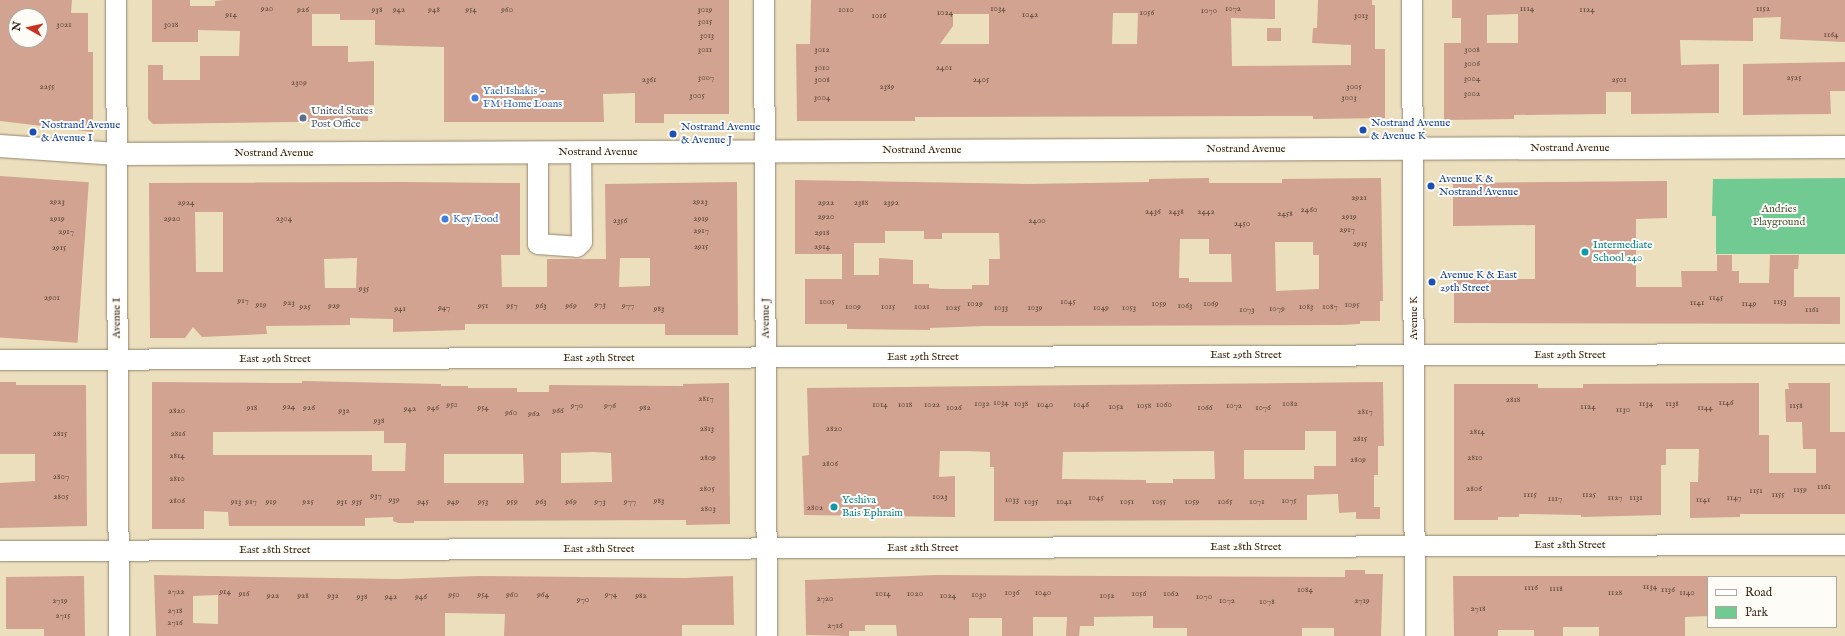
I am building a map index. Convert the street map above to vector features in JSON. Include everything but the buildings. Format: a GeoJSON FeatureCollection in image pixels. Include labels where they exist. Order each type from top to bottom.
{"type":"FeatureCollection","features":[{"type":"Feature","properties":{"kind":"main road","name":"Nostrand Avenue"},"geometry":{"type":"LineString","coordinates":[[0,146],[117,154],[1845,147]]}},
{"type":"Feature","properties":{"kind":"street","name":"Avenue I"},"geometry":{"type":"LineString","coordinates":[[116,0],[119,636]]}},
{"type":"Feature","properties":{"kind":"street","name":"Avenue J"},"geometry":{"type":"LineString","coordinates":[[764,0],[766,636]]}},
{"type":"Feature","properties":{"kind":"street","name":"Avenue K"},"geometry":{"type":"LineString","coordinates":[[1412,0],[1415,636]]}},
{"type":"Feature","properties":{"kind":"street"},"geometry":{"type":"LineString","coordinates":[[538,152],[538,244],[577,247],[582,242],[581,152]]}},
{"type":"Feature","properties":{"kind":"street","name":"East 29th Street"},"geometry":{"type":"LineString","coordinates":[[0,360],[1845,354]]}},
{"type":"Feature","properties":{"kind":"street","name":"East 28th Street"},"geometry":{"type":"LineString","coordinates":[[0,551],[1845,545]]}},
{"type":"Feature","properties":{"kind":"green space","name":"Andries Playground"},"geometry":{"type":"Polygon","coordinates":[[[1845,178],[1845,254],[1716,254],[1716,216],[1712,216],[1713,179],[1845,178]]]}},
{"type":"Feature","properties":{"kind":"place","name":"Yael Ishakis - FM Home Loans"},"geometry":{"type":"Point","coordinates":[475,98]}},
{"type":"Feature","properties":{"kind":"place","name":"United States Post Office"},"geometry":{"type":"Point","coordinates":[303,118]}},
{"type":"Feature","properties":{"kind":"place","name":"Nostrand Avenue & Avenue K"},"geometry":{"type":"Point","coordinates":[1363,130]}},
{"type":"Feature","properties":{"kind":"place","name":"Nostrand Avenue & Avenue I"},"geometry":{"type":"Point","coordinates":[33,132]}},
{"type":"Feature","properties":{"kind":"place","name":"Nostrand Avenue & Avenue J"},"geometry":{"type":"Point","coordinates":[673,134]}},
{"type":"Feature","properties":{"kind":"place","name":"Avenue K & Nostrand Avenue"},"geometry":{"type":"Point","coordinates":[1431,186]}},
{"type":"Feature","properties":{"kind":"place","name":"Key Food"},"geometry":{"type":"Point","coordinates":[445,219]}},
{"type":"Feature","properties":{"kind":"place","name":"Intermediate School 240"},"geometry":{"type":"Point","coordinates":[1585,252]}},
{"type":"Feature","properties":{"kind":"place","name":"Avenue K & East 29th Street"},"geometry":{"type":"Point","coordinates":[1432,282]}},
{"type":"Feature","properties":{"kind":"place","name":"Yeshiva Bais Ephraim"},"geometry":{"type":"Point","coordinates":[834,507]}}]}
